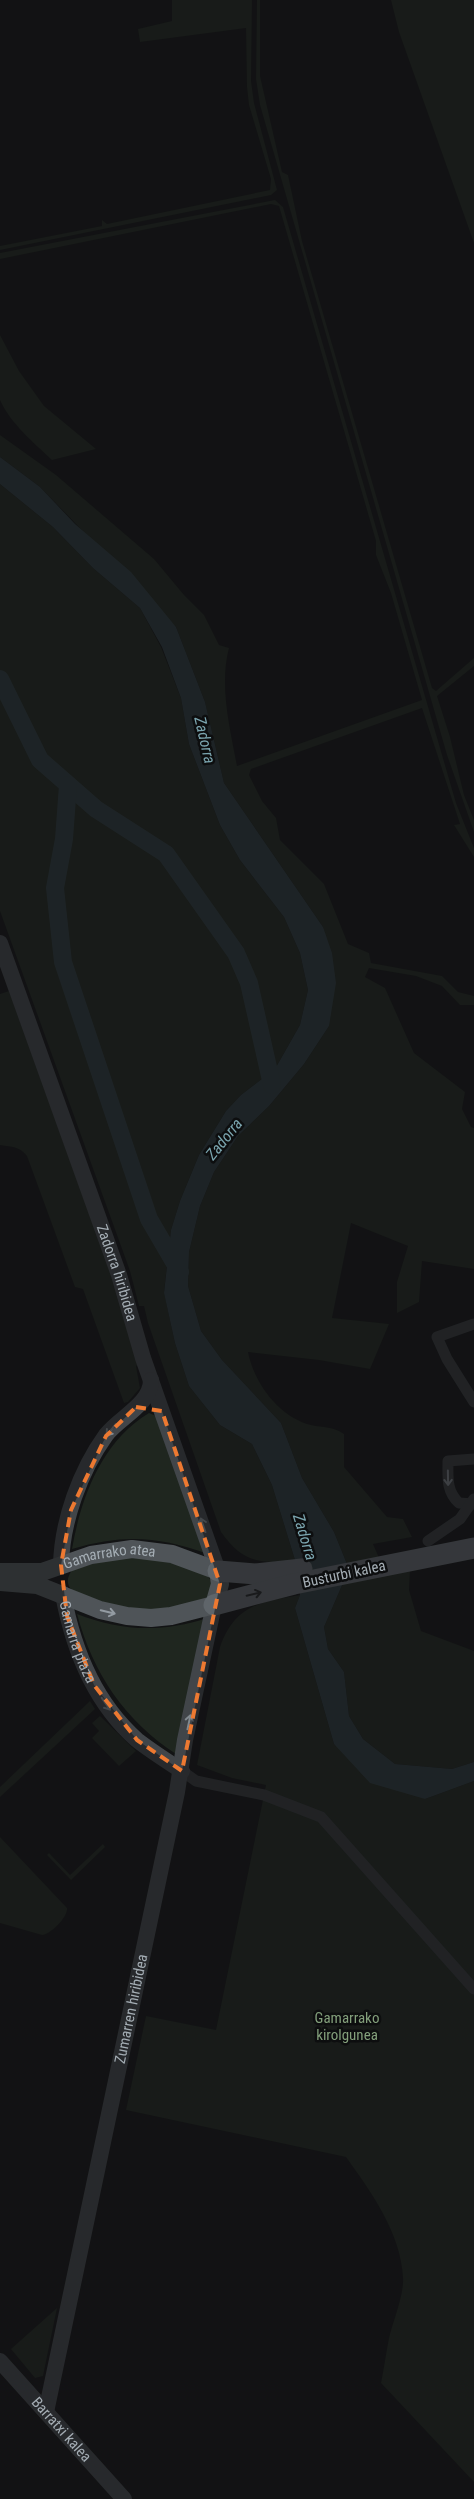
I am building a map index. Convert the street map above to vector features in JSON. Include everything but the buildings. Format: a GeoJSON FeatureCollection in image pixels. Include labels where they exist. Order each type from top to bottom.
{"type":"FeatureCollection","features":[{"type":"Feature","properties":{"kind":"highway","name":"Busturbi kalea"},"geometry":{"type":"LineString","coordinates":[[406,1553],[428,1541],[474,1534]]}},
{"type":"Feature","properties":{"kind":"highway","name":"Busturbi kalea"},"geometry":{"type":"LineString","coordinates":[[214,1605],[292,1578],[406,1553],[474,1548]]}},
{"type":"Feature","properties":{"kind":"highway","name":"Busturbi kalea"},"geometry":{"type":"LineString","coordinates":[[218,1571],[292,1578]]}},
{"type":"Feature","properties":{"kind":"main road","name":"Gamarrako atea"},"geometry":{"type":"LineString","coordinates":[[0,1572],[42,1572],[105,1552],[132,1549],[172,1554],[218,1571]]}},
{"type":"Feature","properties":{"kind":"main road","name":"Gamarra plaza"},"geometry":{"type":"LineString","coordinates":[[61,1565],[63,1594]]}},
{"type":"Feature","properties":{"kind":"main road","name":"Zadorra hiribidea"},"geometry":{"type":"LineString","coordinates":[[214,1605],[220,1584],[218,1571]]}},
{"type":"Feature","properties":{"kind":"main road","name":"Gamarrako atea"},"geometry":{"type":"LineString","coordinates":[[0,1582],[37,1585],[100,1610],[126,1616],[171,1616],[214,1605]]}},
{"type":"Feature","properties":{"kind":"street","name":"Zadorra hiribidea"},"geometry":{"type":"LineString","coordinates":[[0,943],[6,976],[119,1274],[134,1331],[218,1571]]}},
{"type":"Feature","properties":{"kind":"street"},"geometry":{"type":"LineString","coordinates":[[474,1324],[437,1337],[447,1359],[474,1402]]}},
{"type":"Feature","properties":{"kind":"street","name":"Gamarra plaza"},"geometry":{"type":"LineString","coordinates":[[61,1565],[65,1530],[80,1483],[106,1436],[150,1392],[151,1380]]}},
{"type":"Feature","properties":{"kind":"street"},"geometry":{"type":"LineString","coordinates":[[136,1407],[155,1407],[162,1411]]}},
{"type":"Feature","properties":{"kind":"street"},"geometry":{"type":"LineString","coordinates":[[474,1459],[448,1461],[449,1487],[453,1498],[459,1503],[474,1502]]}},
{"type":"Feature","properties":{"kind":"street"},"geometry":{"type":"LineString","coordinates":[[428,1541],[460,1519],[474,1502]]}},
{"type":"Feature","properties":{"kind":"street","name":"Gamarra plaza"},"geometry":{"type":"LineString","coordinates":[[63,1594],[78,1651],[90,1679],[106,1704],[137,1740],[182,1771]]}},
{"type":"Feature","properties":{"kind":"street","name":"Zumarren hiribidea"},"geometry":{"type":"LineString","coordinates":[[46,2412],[182,1771],[186,1740],[214,1605]]}},
{"type":"Feature","properties":{"kind":"street"},"geometry":{"type":"LineString","coordinates":[[182,1771],[196,1781],[264,1796],[321,1817],[474,1989]]}},
{"type":"Feature","properties":{"kind":"street","name":"Barratxi kalea"},"geometry":{"type":"LineString","coordinates":[[0,2361],[124,2499]]}},
{"type":"Feature","properties":{"kind":"highlighted area"},"geometry":{"type":"Polygon","coordinates":[[[136,1407],[162,1411],[220,1584],[182,1771],[137,1740],[94,1685],[67,1616],[61,1565],[71,1510],[106,1436],[136,1407]]]}},
{"type":"Feature","properties":{"kind":"green space"},"geometry":{"type":"Polygon","coordinates":[[[172,0],[252,0],[251,81],[254,103],[277,190],[271,195],[0,250],[0,246],[102,226],[102,220],[107,224],[270,190],[271,179],[249,105],[246,28],[140,42],[138,29],[172,21],[172,0]]]}},
{"type":"Feature","properties":{"kind":"green space"},"geometry":{"type":"Polygon","coordinates":[[[257,0],[260,0],[260,76],[282,172],[288,175],[302,241],[432,688],[436,691],[474,658],[474,666],[437,696],[450,737],[464,795],[474,820],[474,832],[447,755],[260,105],[256,79],[257,0]]]}},
{"type":"Feature","properties":{"kind":"green space"},"geometry":{"type":"Polygon","coordinates":[[[391,0],[474,0],[474,243],[399,32],[391,0]]]}},
{"type":"Feature","properties":{"kind":"green space"},"geometry":{"type":"Polygon","coordinates":[[[275,200],[283,207],[456,803],[474,848],[474,857],[454,825],[460,824],[422,708],[251,769],[249,775],[262,801],[276,818],[280,840],[324,884],[348,944],[369,953],[371,963],[442,976],[458,992],[474,996],[474,1005],[460,1005],[442,986],[416,976],[369,968],[365,977],[385,988],[414,1053],[465,1092],[462,1109],[471,1127],[474,1128],[474,1269],[422,1261],[419,1302],[397,1313],[397,1282],[408,1246],[351,1223],[332,1318],[389,1324],[370,1369],[319,1360],[248,1352],[251,1364],[262,1387],[279,1407],[299,1421],[332,1428],[344,1434],[344,1467],[387,1517],[403,1519],[412,1537],[373,1544],[386,1574],[410,1570],[409,1590],[421,1631],[474,1651],[474,1762],[452,1769],[395,1764],[363,1739],[349,1716],[344,1672],[328,1649],[324,1627],[349,1569],[334,1532],[302,1478],[281,1423],[222,1360],[201,1331],[188,1286],[189,1252],[200,1206],[214,1172],[238,1136],[269,1106],[304,1064],[329,1026],[323,927],[224,783],[205,702],[176,627],[40,487],[0,457],[0,435],[56,475],[154,559],[184,595],[204,615],[219,645],[229,648],[226,662],[225,692],[237,766],[422,700],[391,593],[376,555],[376,541],[279,206],[271,204],[0,259],[0,253],[275,200]]]}},
{"type":"Feature","properties":{"kind":"green space"},"geometry":{"type":"Polygon","coordinates":[[[0,335],[19,371],[44,406],[96,449],[52,460],[16,425],[0,400],[0,335]]]}},
{"type":"Feature","properties":{"kind":"green space"},"geometry":{"type":"Polygon","coordinates":[[[0,484],[53,527],[93,568],[140,608],[161,647],[181,698],[189,744],[220,825],[240,860],[284,917],[300,953],[308,990],[300,1025],[275,1069],[241,1095],[226,1111],[199,1155],[180,1201],[171,1230],[164,1292],[175,1343],[189,1386],[220,1425],[252,1444],[272,1485],[295,1560],[272,1562],[253,1559],[236,1550],[221,1532],[148,1323],[144,1306],[139,1306],[130,1271],[0,911],[0,484]]]}},
{"type":"Feature","properties":{"kind":"green space"},"geometry":{"type":"Polygon","coordinates":[[[9,991],[111,1275],[139,1364],[136,1366],[140,1388],[128,1402],[124,1403],[83,1289],[75,1287],[27,1156],[18,1149],[0,1145],[0,994],[9,991]]]}},
{"type":"Feature","properties":{"kind":"green space"},"geometry":{"type":"Polygon","coordinates":[[[149,1413],[156,1416],[208,1554],[173,1544],[140,1539],[108,1541],[72,1549],[81,1510],[96,1472],[118,1439],[149,1413]]]}},
{"type":"Feature","properties":{"kind":"green space"},"geometry":{"type":"Polygon","coordinates":[[[155,1557],[207,1575],[212,1582],[208,1599],[159,1611],[139,1610],[86,1598],[76,1593],[68,1584],[69,1574],[72,1570],[112,1558],[155,1557]]]}},
{"type":"Feature","properties":{"kind":"green space","name":"Gamarrako kirolgunea"},"geometry":{"type":"Polygon","coordinates":[[[300,1595],[295,1608],[334,1744],[425,1799],[474,1781],[474,2482],[381,2383],[389,2338],[402,2292],[401,2261],[391,2229],[365,2184],[346,2157],[126,2110],[146,2016],[216,2030],[266,1785],[232,1778],[197,1765],[220,1647],[226,1633],[241,1614],[251,1608],[261,1603],[300,1595]]]}},
{"type":"Feature","properties":{"kind":"green space"},"geometry":{"type":"Polygon","coordinates":[[[77,1614],[109,1624],[141,1628],[174,1626],[207,1618],[176,1754],[157,1741],[141,1726],[113,1693],[92,1656],[77,1614]]]}},
{"type":"Feature","properties":{"kind":"green space"},"geometry":{"type":"Polygon","coordinates":[[[90,1701],[95,1709],[0,1797],[0,1787],[90,1701]]]}},
{"type":"Feature","properties":{"kind":"green space"},"geometry":{"type":"Polygon","coordinates":[[[100,1716],[136,1751],[119,1766],[92,1738],[99,1731],[92,1723],[100,1716]]]}},
{"type":"Feature","properties":{"kind":"green space"},"geometry":{"type":"Polygon","coordinates":[[[0,1837],[67,1908],[67,1912],[62,1920],[46,1934],[42,1935],[0,1923],[0,1837]]]}},
{"type":"Feature","properties":{"kind":"green space"},"geometry":{"type":"Polygon","coordinates":[[[103,1844],[105,1847],[71,1880],[47,1855],[49,1853],[70,1875],[103,1844]]]}},
{"type":"Feature","properties":{"kind":"green space"},"geometry":{"type":"Polygon","coordinates":[[[57,2308],[43,2376],[35,2378],[11,2349],[57,2308]]]}},
{"type":"Feature","properties":{"kind":"water","name":"Zadorra"},"geometry":{"type":"Polygon","coordinates":[[[0,457],[40,487],[75,524],[131,572],[176,627],[205,702],[224,783],[323,927],[332,953],[336,983],[329,1026],[304,1064],[269,1106],[238,1136],[214,1172],[200,1206],[189,1252],[188,1286],[201,1331],[222,1360],[281,1423],[302,1478],[334,1532],[349,1569],[324,1627],[328,1649],[344,1672],[349,1716],[363,1739],[395,1764],[452,1769],[474,1762],[474,1781],[425,1799],[370,1783],[334,1744],[295,1608],[300,1595],[295,1560],[272,1485],[252,1444],[220,1425],[189,1386],[175,1343],[164,1293],[171,1230],[180,1201],[199,1155],[226,1111],[241,1095],[275,1069],[300,1025],[308,990],[300,953],[284,917],[240,860],[220,825],[189,744],[181,698],[162,647],[140,608],[93,568],[53,527],[0,484],[0,457]]]}},
{"type":"Feature","properties":{"kind":"waterway"},"geometry":{"type":"LineString","coordinates":[[0,679],[40,760],[96,809],[166,854],[236,953],[249,983],[272,1085]]}},
{"type":"Feature","properties":{"kind":"waterway"},"geometry":{"type":"LineString","coordinates":[[68,785],[64,839],[55,888],[63,962],[149,1219],[180,1272]]}}]}
